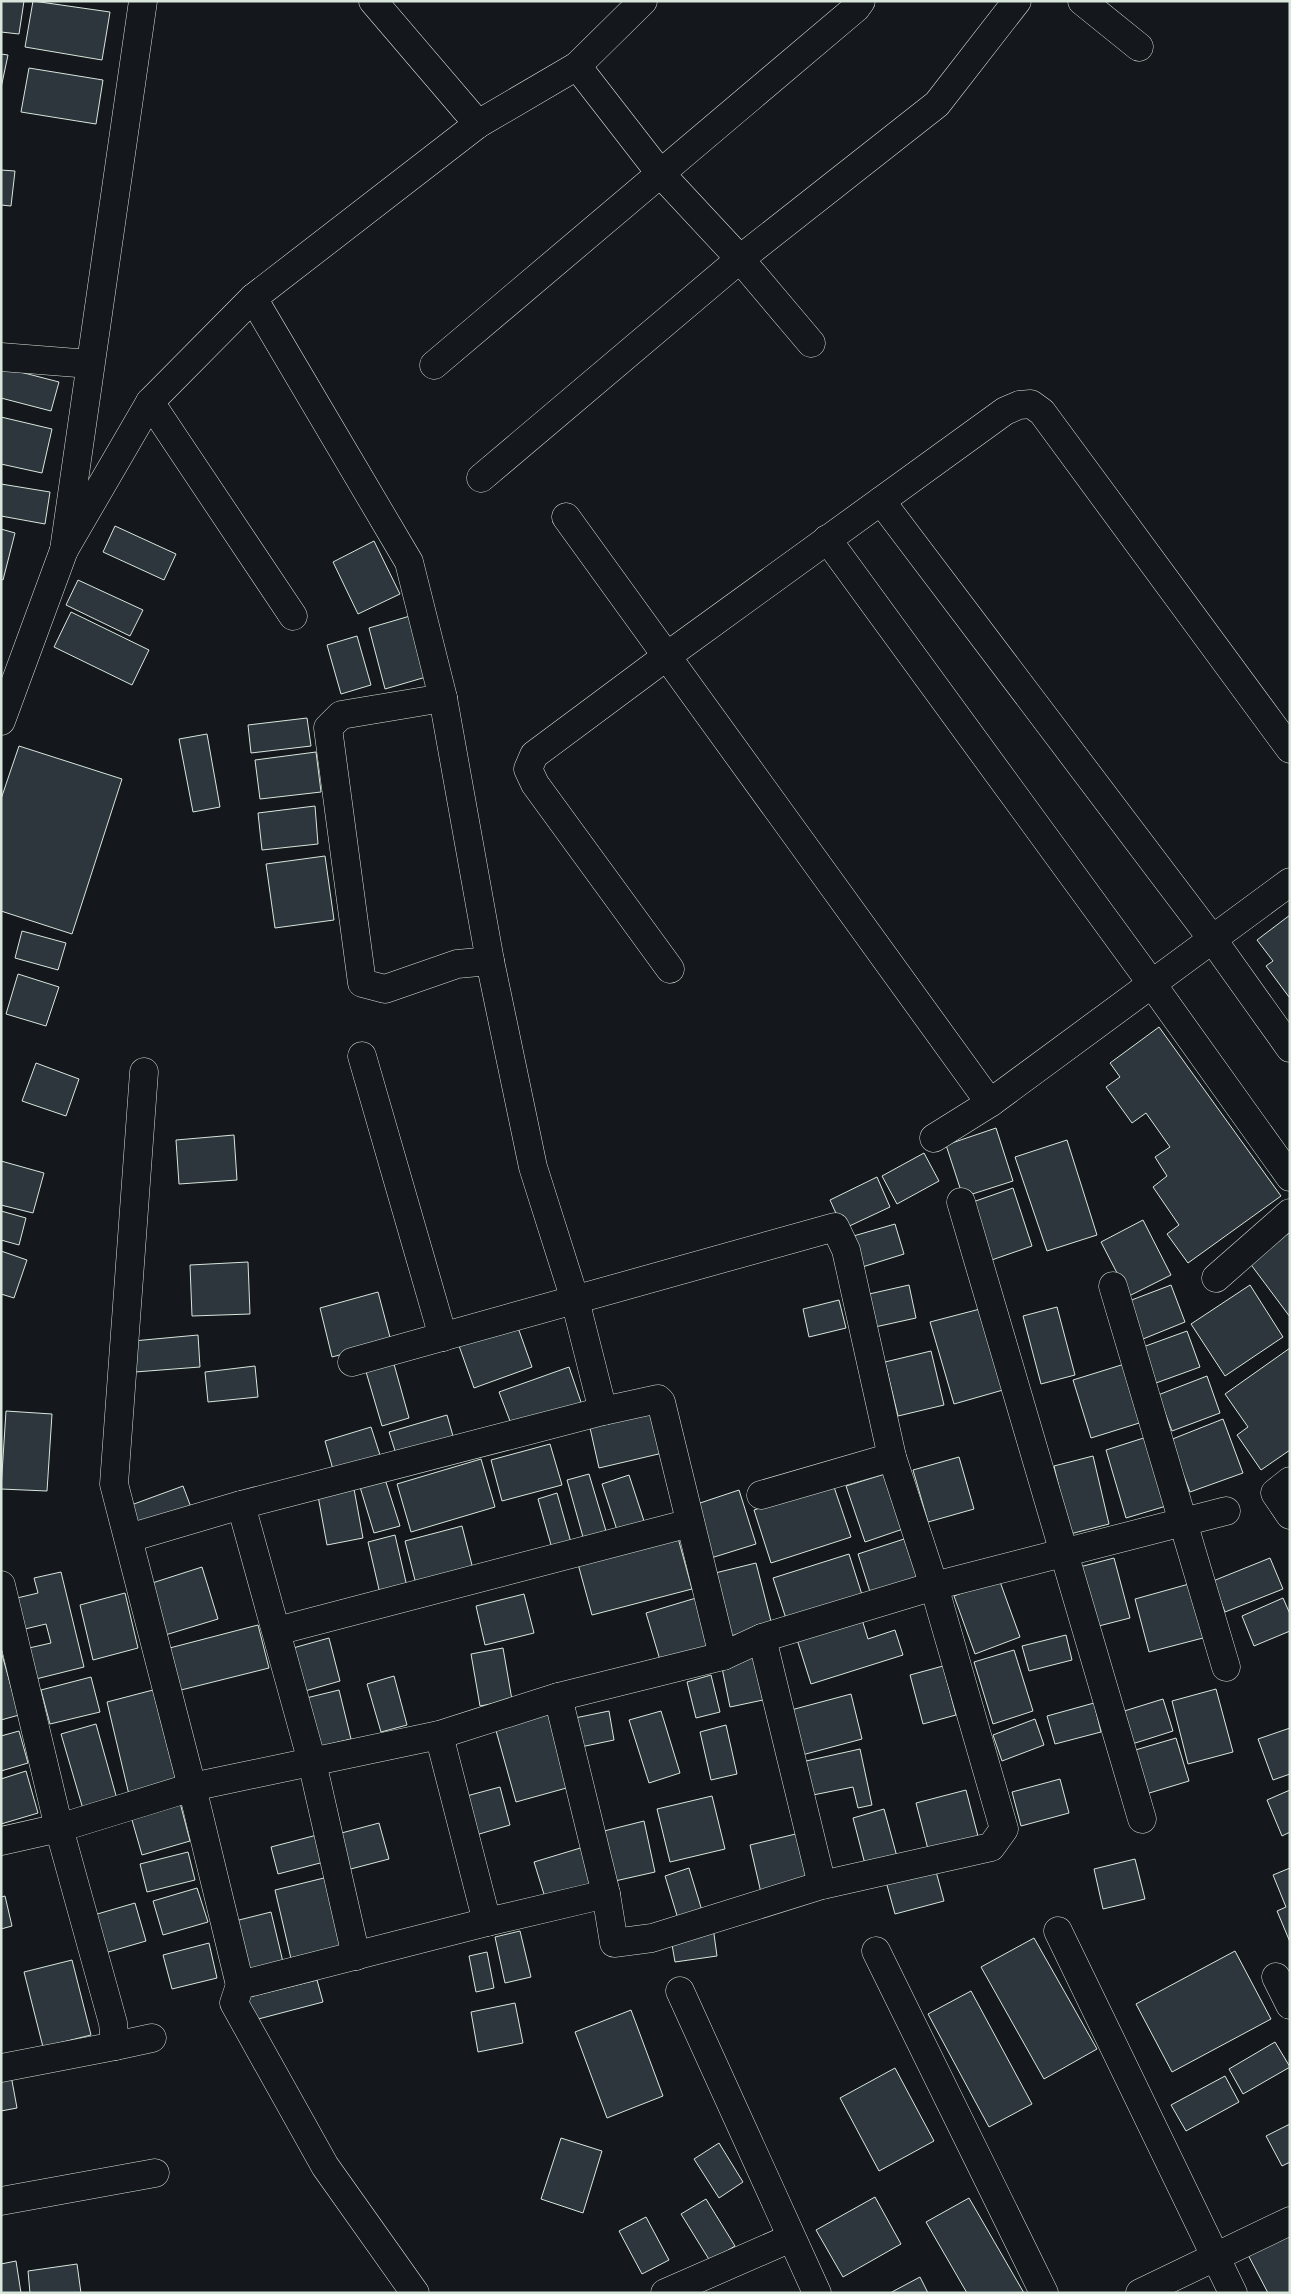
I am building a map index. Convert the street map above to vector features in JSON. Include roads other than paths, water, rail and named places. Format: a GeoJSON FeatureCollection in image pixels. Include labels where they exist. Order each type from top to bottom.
{"type":"FeatureCollection","features":[{"type":"Feature","properties":{"kind":"street"},"geometry":{"type":"LineString","coordinates":[[64,550],[143,1]]}},
{"type":"Feature","properties":{"kind":"street"},"geometry":{"type":"LineString","coordinates":[[373,1],[478,124]]}},
{"type":"Feature","properties":{"kind":"street"},"geometry":{"type":"LineString","coordinates":[[1,721],[64,550],[150,402],[253,298],[478,124],[577,66],[643,1]]}},
{"type":"Feature","properties":{"kind":"street"},"geometry":{"type":"LineString","coordinates":[[434,365],[856,8],[861,1]]}},
{"type":"Feature","properties":{"kind":"street"},"geometry":{"type":"LineString","coordinates":[[481,478],[740,259],[937,104],[1017,1]]}},
{"type":"Feature","properties":{"kind":"street"},"geometry":{"type":"LineString","coordinates":[[1082,1],[1139,47]]}},
{"type":"Feature","properties":{"kind":"street"},"geometry":{"type":"LineString","coordinates":[[577,66],[660,173],[740,259],[811,343]]}},
{"type":"Feature","properties":{"kind":"street"},"geometry":{"type":"LineString","coordinates":[[253,298],[409,562],[444,698],[490,961],[533,1167],[575,1300],[603,1411]]}},
{"type":"Feature","properties":{"kind":"street"},"geometry":{"type":"LineString","coordinates":[[1,357],[90,364]]}},
{"type":"Feature","properties":{"kind":"street"},"geometry":{"type":"LineString","coordinates":[[150,402],[293,616]]}},
{"type":"Feature","properties":{"kind":"street"},"geometry":{"type":"LineString","coordinates":[[670,970],[535,784],[528,769],[534,755],[666,656],[881,500],[1006,410],[1019,405],[1031,404],[1042,412],[1290,749]]}},
{"type":"Feature","properties":{"kind":"street"},"geometry":{"type":"LineString","coordinates":[[881,500],[1214,940],[1290,1048]]}},
{"type":"Feature","properties":{"kind":"street"},"geometry":{"type":"LineString","coordinates":[[566,517],[990,1103]]}},
{"type":"Feature","properties":{"kind":"street"},"geometry":{"type":"LineString","coordinates":[[827,539],[1152,984],[1290,1177]]}},
{"type":"Feature","properties":{"kind":"street"},"geometry":{"type":"LineString","coordinates":[[444,698],[341,715],[328,728],[362,983],[385,989],[457,964],[490,961]]}},
{"type":"Feature","properties":{"kind":"street"},"geometry":{"type":"LineString","coordinates":[[934,1138],[990,1103],[1214,940],[1290,882]]}},
{"type":"Feature","properties":{"kind":"street"},"geometry":{"type":"LineString","coordinates":[[362,1056],[443,1337]]}},
{"type":"Feature","properties":{"kind":"street"},"geometry":{"type":"LineString","coordinates":[[144,1072],[114,1484],[192,1787],[240,1985],[234,2003],[325,2166],[415,2293]]}},
{"type":"Feature","properties":{"kind":"street"},"geometry":{"type":"LineString","coordinates":[[961,1202],[1142,1819]]}},
{"type":"Feature","properties":{"kind":"street"},"geometry":{"type":"LineString","coordinates":[[1216,1278],[1290,1212]]}},
{"type":"Feature","properties":{"kind":"street"},"geometry":{"type":"LineString","coordinates":[[352,1362],[835,1227],[846,1250],[892,1457],[934,1586],[1004,1829],[991,1846],[822,1885],[652,1938],[614,1943],[606,1894],[558,1697]]}},
{"type":"Feature","properties":{"kind":"street"},"geometry":{"type":"LineString","coordinates":[[1113,1286],[1226,1667]]}},
{"type":"Feature","properties":{"kind":"street"},"geometry":{"type":"LineString","coordinates":[[128,1538],[241,1505],[603,1411],[658,1399],[723,1656]]}},
{"type":"Feature","properties":{"kind":"street"},"geometry":{"type":"LineString","coordinates":[[761,1495],[892,1457]]}},
{"type":"Feature","properties":{"kind":"street"},"geometry":{"type":"LineString","coordinates":[[1290,1481],[1274,1493],[1290,1515]]}},
{"type":"Feature","properties":{"kind":"street"},"geometry":{"type":"LineString","coordinates":[[241,1505],[312,1762],[356,1956]]}},
{"type":"Feature","properties":{"kind":"street"},"geometry":{"type":"LineString","coordinates":[[1,1841],[59,1828],[192,1787],[439,1735],[558,1697],[723,1656],[762,1638],[934,1586],[1226,1512]]}},
{"type":"Feature","properties":{"kind":"street"},"geometry":{"type":"LineString","coordinates":[[277,1631],[690,1523]]}},
{"type":"Feature","properties":{"kind":"street"},"geometry":{"type":"LineString","coordinates":[[1,1585],[59,1828],[113,2023],[115,2046]]}},
{"type":"Feature","properties":{"kind":"street"},"geometry":{"type":"LineString","coordinates":[[762,1638],[822,1885]]}},
{"type":"Feature","properties":{"kind":"street"},"geometry":{"type":"LineString","coordinates":[[439,1735],[487,1922]]}},
{"type":"Feature","properties":{"kind":"street"},"geometry":{"type":"LineString","coordinates":[[240,1985],[487,1922],[606,1894]]}},
{"type":"Feature","properties":{"kind":"street"},"geometry":{"type":"LineString","coordinates":[[1058,1931],[1233,2293]]}},
{"type":"Feature","properties":{"kind":"street"},"geometry":{"type":"LineString","coordinates":[[876,1952],[1044,2293]]}},
{"type":"Feature","properties":{"kind":"street"},"geometry":{"type":"LineString","coordinates":[[1276,1976],[1290,2005]]}},
{"type":"Feature","properties":{"kind":"street"},"geometry":{"type":"LineString","coordinates":[[680,1991],[817,2293]]}},
{"type":"Feature","properties":{"kind":"street"},"geometry":{"type":"LineString","coordinates":[[1,2068],[152,2038]]}},
{"type":"Feature","properties":{"kind":"street"},"geometry":{"type":"LineString","coordinates":[[1,2201],[155,2173]]}},
{"type":"Feature","properties":{"kind":"street"},"geometry":{"type":"LineString","coordinates":[[1140,2293],[1290,2221]]}},
{"type":"Feature","properties":{"kind":"street"},"geometry":{"type":"LineString","coordinates":[[665,2293],[791,2238]]}}]}
